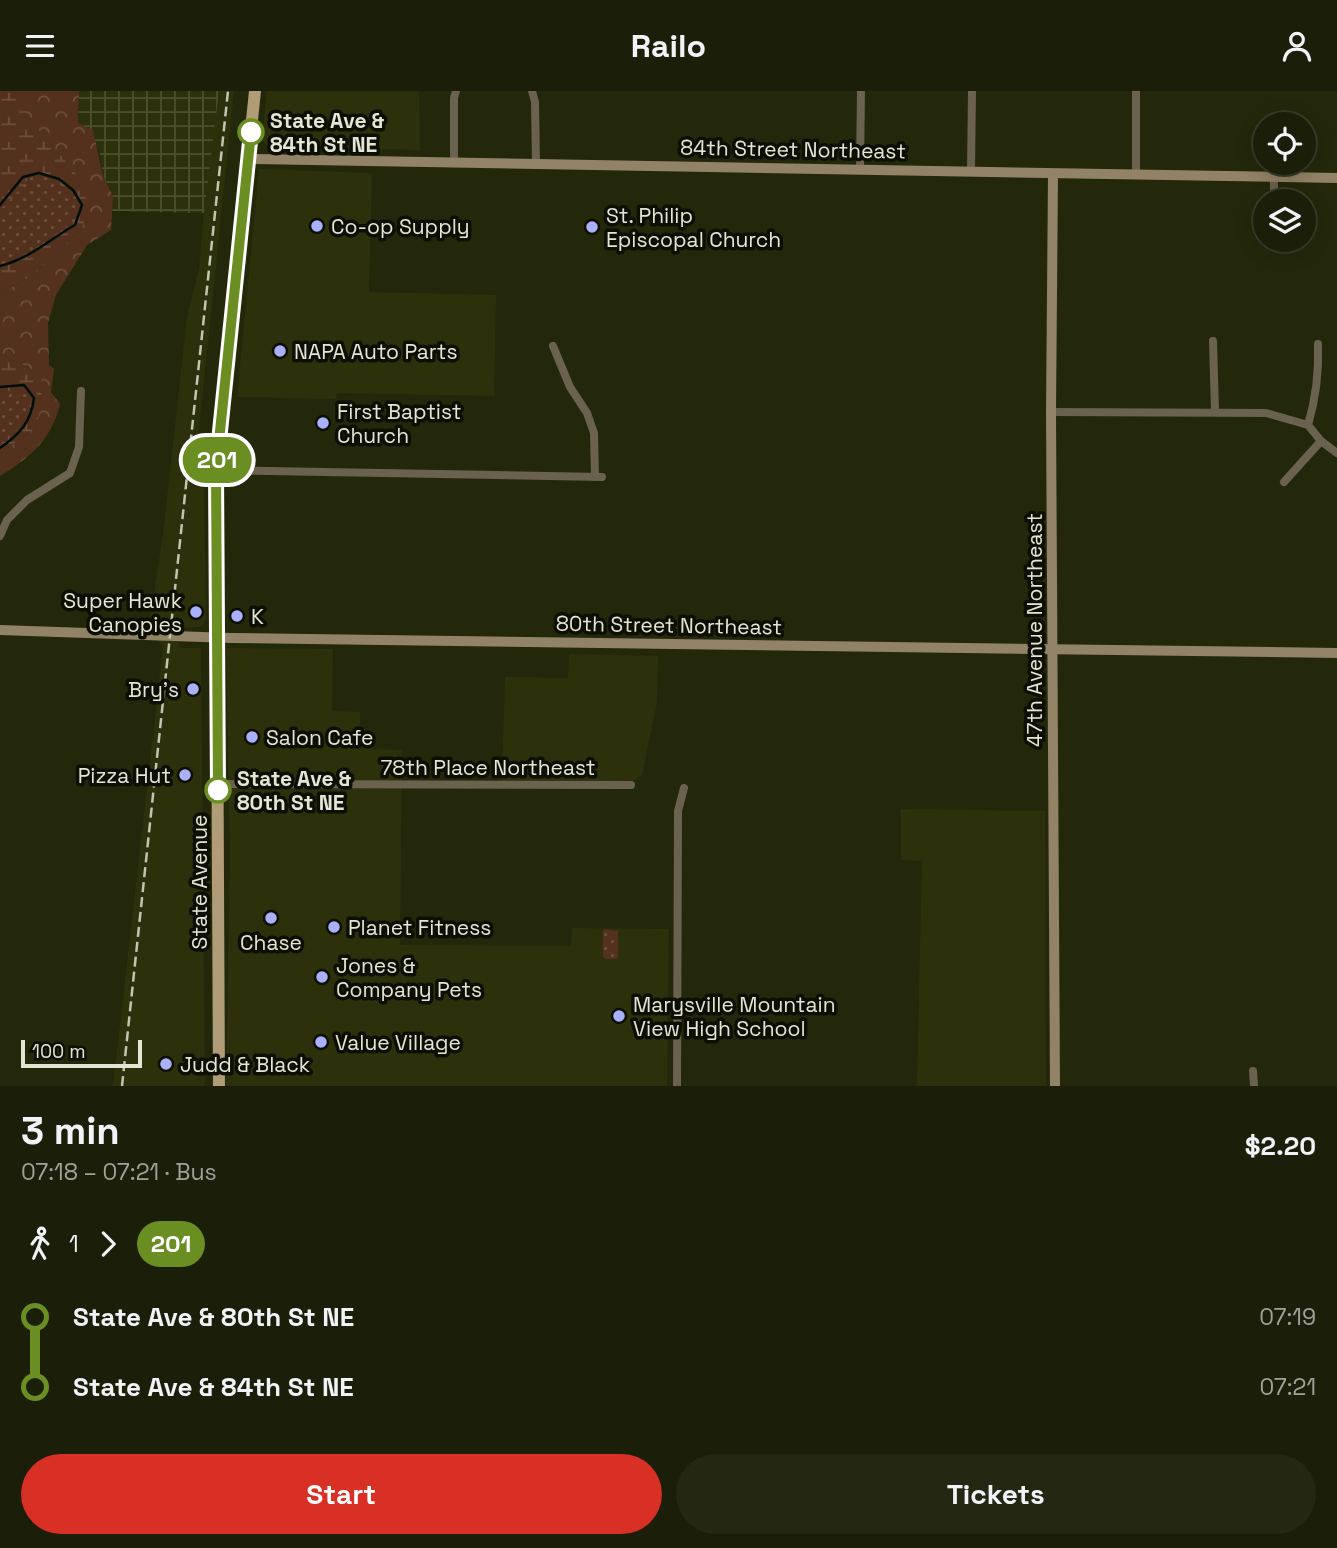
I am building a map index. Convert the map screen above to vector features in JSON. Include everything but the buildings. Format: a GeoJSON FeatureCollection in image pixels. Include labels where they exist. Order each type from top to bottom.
{"type":"FeatureCollection","features":[{"type":"Feature","properties":{"kind":"main road","name":"State Avenue"},"geometry":{"type":"LineString","coordinates":[[219,1086],[216,470],[255,91]]}},
{"type":"Feature","properties":{"kind":"street"},"geometry":{"type":"LineString","coordinates":[[454,162],[456,91]]}},
{"type":"Feature","properties":{"kind":"street"},"geometry":{"type":"LineString","coordinates":[[532,91],[535,102],[536,164]]}},
{"type":"Feature","properties":{"kind":"street"},"geometry":{"type":"LineString","coordinates":[[860,169],[861,91]]}},
{"type":"Feature","properties":{"kind":"street"},"geometry":{"type":"LineString","coordinates":[[971,171],[972,91]]}},
{"type":"Feature","properties":{"kind":"street"},"geometry":{"type":"LineString","coordinates":[[1136,91],[1136,174]]}},
{"type":"Feature","properties":{"kind":"street","name":"84th Street Northeast"},"geometry":{"type":"LineString","coordinates":[[248,159],[1337,178]]}},
{"type":"Feature","properties":{"kind":"street","name":"47th Avenue Northeast"},"geometry":{"type":"LineString","coordinates":[[1053,174],[1051,412],[1055,1086]]}},
{"type":"Feature","properties":{"kind":"street"},"geometry":{"type":"LineString","coordinates":[[1274,177],[1274,189]]}},
{"type":"Feature","properties":{"kind":"street"},"geometry":{"type":"LineString","coordinates":[[1213,341],[1215,411]]}},
{"type":"Feature","properties":{"kind":"street"},"geometry":{"type":"LineString","coordinates":[[1308,425],[1314,404],[1318,344]]}},
{"type":"Feature","properties":{"kind":"street"},"geometry":{"type":"LineString","coordinates":[[216,470],[598,477],[594,433],[587,413],[570,387],[553,346]]}},
{"type":"Feature","properties":{"kind":"street"},"geometry":{"type":"LineString","coordinates":[[0,536],[8,520],[27,499],[70,473],[79,447],[81,391]]}},
{"type":"Feature","properties":{"kind":"street"},"geometry":{"type":"LineString","coordinates":[[1051,412],[1266,413],[1308,425],[1337,453]]}},
{"type":"Feature","properties":{"kind":"street"},"geometry":{"type":"LineString","coordinates":[[1284,482],[1321,440]]}},
{"type":"Feature","properties":{"kind":"street","name":"80th Street Northeast"},"geometry":{"type":"LineString","coordinates":[[0,630],[217,638],[1337,653]]}},
{"type":"Feature","properties":{"kind":"street","name":"78th Place Northeast"},"geometry":{"type":"LineString","coordinates":[[218,784],[631,785]]}},
{"type":"Feature","properties":{"kind":"street"},"geometry":{"type":"LineString","coordinates":[[677,1086],[678,811],[684,788]]}},
{"type":"Feature","properties":{"kind":"street"},"geometry":{"type":"LineString","coordinates":[[1253,1071],[1254,1086]]}},
{"type":"Feature","properties":{"kind":"shaded area"},"geometry":{"type":"Polygon","coordinates":[[[79,91],[219,91],[204,213],[112,211],[113,196],[103,176],[99,149],[78,123],[79,91]]]}},
{"type":"Feature","properties":{"kind":"shaded area"},"geometry":{"type":"Polygon","coordinates":[[[219,91],[234,91],[193,487],[204,487],[206,620],[200,627],[174,628],[180,648],[201,648],[205,1086],[113,1086],[163,648],[149,627],[163,534],[187,317],[199,269],[207,174],[219,91]]]}},
{"type":"Feature","properties":{"kind":"shaded area"},"geometry":{"type":"Polygon","coordinates":[[[267,91],[419,91],[420,150],[269,147],[262,140],[267,91]]]}},
{"type":"Feature","properties":{"kind":"shaded area"},"geometry":{"type":"Polygon","coordinates":[[[259,169],[372,173],[369,292],[496,295],[494,396],[337,393],[336,399],[237,397],[259,169]]]}},
{"type":"Feature","properties":{"kind":"shaded area"},"geometry":{"type":"Polygon","coordinates":[[[226,648],[333,649],[332,711],[360,712],[360,749],[402,750],[400,945],[571,946],[572,928],[669,929],[667,1086],[226,1086],[230,855],[226,648]]]}},
{"type":"Feature","properties":{"kind":"shaded area"},"geometry":{"type":"Polygon","coordinates":[[[569,654],[658,656],[657,703],[642,775],[631,782],[502,783],[505,677],[568,678],[569,654]]]}},
{"type":"Feature","properties":{"kind":"shaded area"},"geometry":{"type":"Polygon","coordinates":[[[901,809],[1045,811],[1046,1086],[917,1086],[922,861],[901,860],[901,809]]]}},
{"type":"Feature","properties":{"kind":"green space"},"geometry":{"type":"Polygon","coordinates":[[[0,91],[11,91],[37,128],[74,171],[89,196],[89,209],[81,230],[34,275],[0,293],[0,91]]]}},
{"type":"Feature","properties":{"kind":"green space"},"geometry":{"type":"Polygon","coordinates":[[[11,91],[79,91],[78,123],[93,130],[103,176],[113,196],[111,230],[87,245],[56,295],[48,323],[49,365],[54,369],[51,392],[60,404],[56,416],[45,437],[30,455],[0,476],[0,454],[36,427],[42,387],[33,370],[0,354],[0,293],[34,275],[81,230],[36,128],[11,91]]]}},
{"type":"Feature","properties":{"kind":"green space"},"geometry":{"type":"Polygon","coordinates":[[[37,176],[55,182],[70,194],[78,204],[77,220],[21,257],[0,265],[0,208],[5,206],[29,178],[37,176]]]}},
{"type":"Feature","properties":{"kind":"green space"},"geometry":{"type":"Polygon","coordinates":[[[0,354],[33,370],[41,379],[42,387],[36,427],[0,454],[0,354]]]}},
{"type":"Feature","properties":{"kind":"green space"},"geometry":{"type":"Polygon","coordinates":[[[0,390],[25,392],[31,400],[21,424],[0,440],[0,390]]]}},
{"type":"Feature","properties":{"kind":"green space"},"geometry":{"type":"Polygon","coordinates":[[[605,929],[618,931],[616,959],[603,957],[605,929]]]}},
{"type":"Feature","properties":{"kind":"waterway"},"geometry":{"type":"LineString","coordinates":[[0,205],[23,177],[39,173],[59,179],[73,190],[82,205],[75,225],[30,254],[0,266]]}},
{"type":"Feature","properties":{"kind":"waterway"},"geometry":{"type":"LineString","coordinates":[[0,387],[24,385],[34,398],[23,427],[0,448]]}},
{"type":"Feature","properties":{"kind":"railway"},"geometry":{"type":"LineString","coordinates":[[122,1086],[228,91]]}},
{"type":"Feature","properties":{"kind":"bus line","name":"201"},"geometry":{"type":"LineString","coordinates":[[218,790],[216,470],[251,132]]}},
{"type":"Feature","properties":{"kind":"place","name":"State Ave & 84th St NE"},"geometry":{"type":"Point","coordinates":[251,132]}},
{"type":"Feature","properties":{"kind":"place","name":"Co-op Supply"},"geometry":{"type":"Point","coordinates":[317,226]}},
{"type":"Feature","properties":{"kind":"place","name":"St. Philip Episcopal Church"},"geometry":{"type":"Point","coordinates":[592,227]}},
{"type":"Feature","properties":{"kind":"place","name":"NAPA Auto Parts"},"geometry":{"type":"Point","coordinates":[280,351]}},
{"type":"Feature","properties":{"kind":"place","name":"First Baptist Church"},"geometry":{"type":"Point","coordinates":[323,423]}},
{"type":"Feature","properties":{"kind":"place","name":"Super Hawk Canopies"},"geometry":{"type":"Point","coordinates":[196,612]}},
{"type":"Feature","properties":{"kind":"place","name":"K"},"geometry":{"type":"Point","coordinates":[237,616]}},
{"type":"Feature","properties":{"kind":"place","name":"Bry's"},"geometry":{"type":"Point","coordinates":[193,689]}},
{"type":"Feature","properties":{"kind":"place","name":"Salon Cafe"},"geometry":{"type":"Point","coordinates":[252,737]}},
{"type":"Feature","properties":{"kind":"place","name":"Pizza Hut"},"geometry":{"type":"Point","coordinates":[185,775]}},
{"type":"Feature","properties":{"kind":"place","name":"State Ave & 80th St NE"},"geometry":{"type":"Point","coordinates":[218,790]}},
{"type":"Feature","properties":{"kind":"place","name":"Chase"},"geometry":{"type":"Point","coordinates":[271,918]}},
{"type":"Feature","properties":{"kind":"place","name":"Planet Fitness"},"geometry":{"type":"Point","coordinates":[334,927]}},
{"type":"Feature","properties":{"kind":"place","name":"Jones & Company Pets"},"geometry":{"type":"Point","coordinates":[322,977]}},
{"type":"Feature","properties":{"kind":"place","name":"Marysville Mountain View High School"},"geometry":{"type":"Point","coordinates":[619,1016]}},
{"type":"Feature","properties":{"kind":"place","name":"Value Village"},"geometry":{"type":"Point","coordinates":[321,1042]}},
{"type":"Feature","properties":{"kind":"place","name":"Judd & Black"},"geometry":{"type":"Point","coordinates":[166,1064]}}]}
